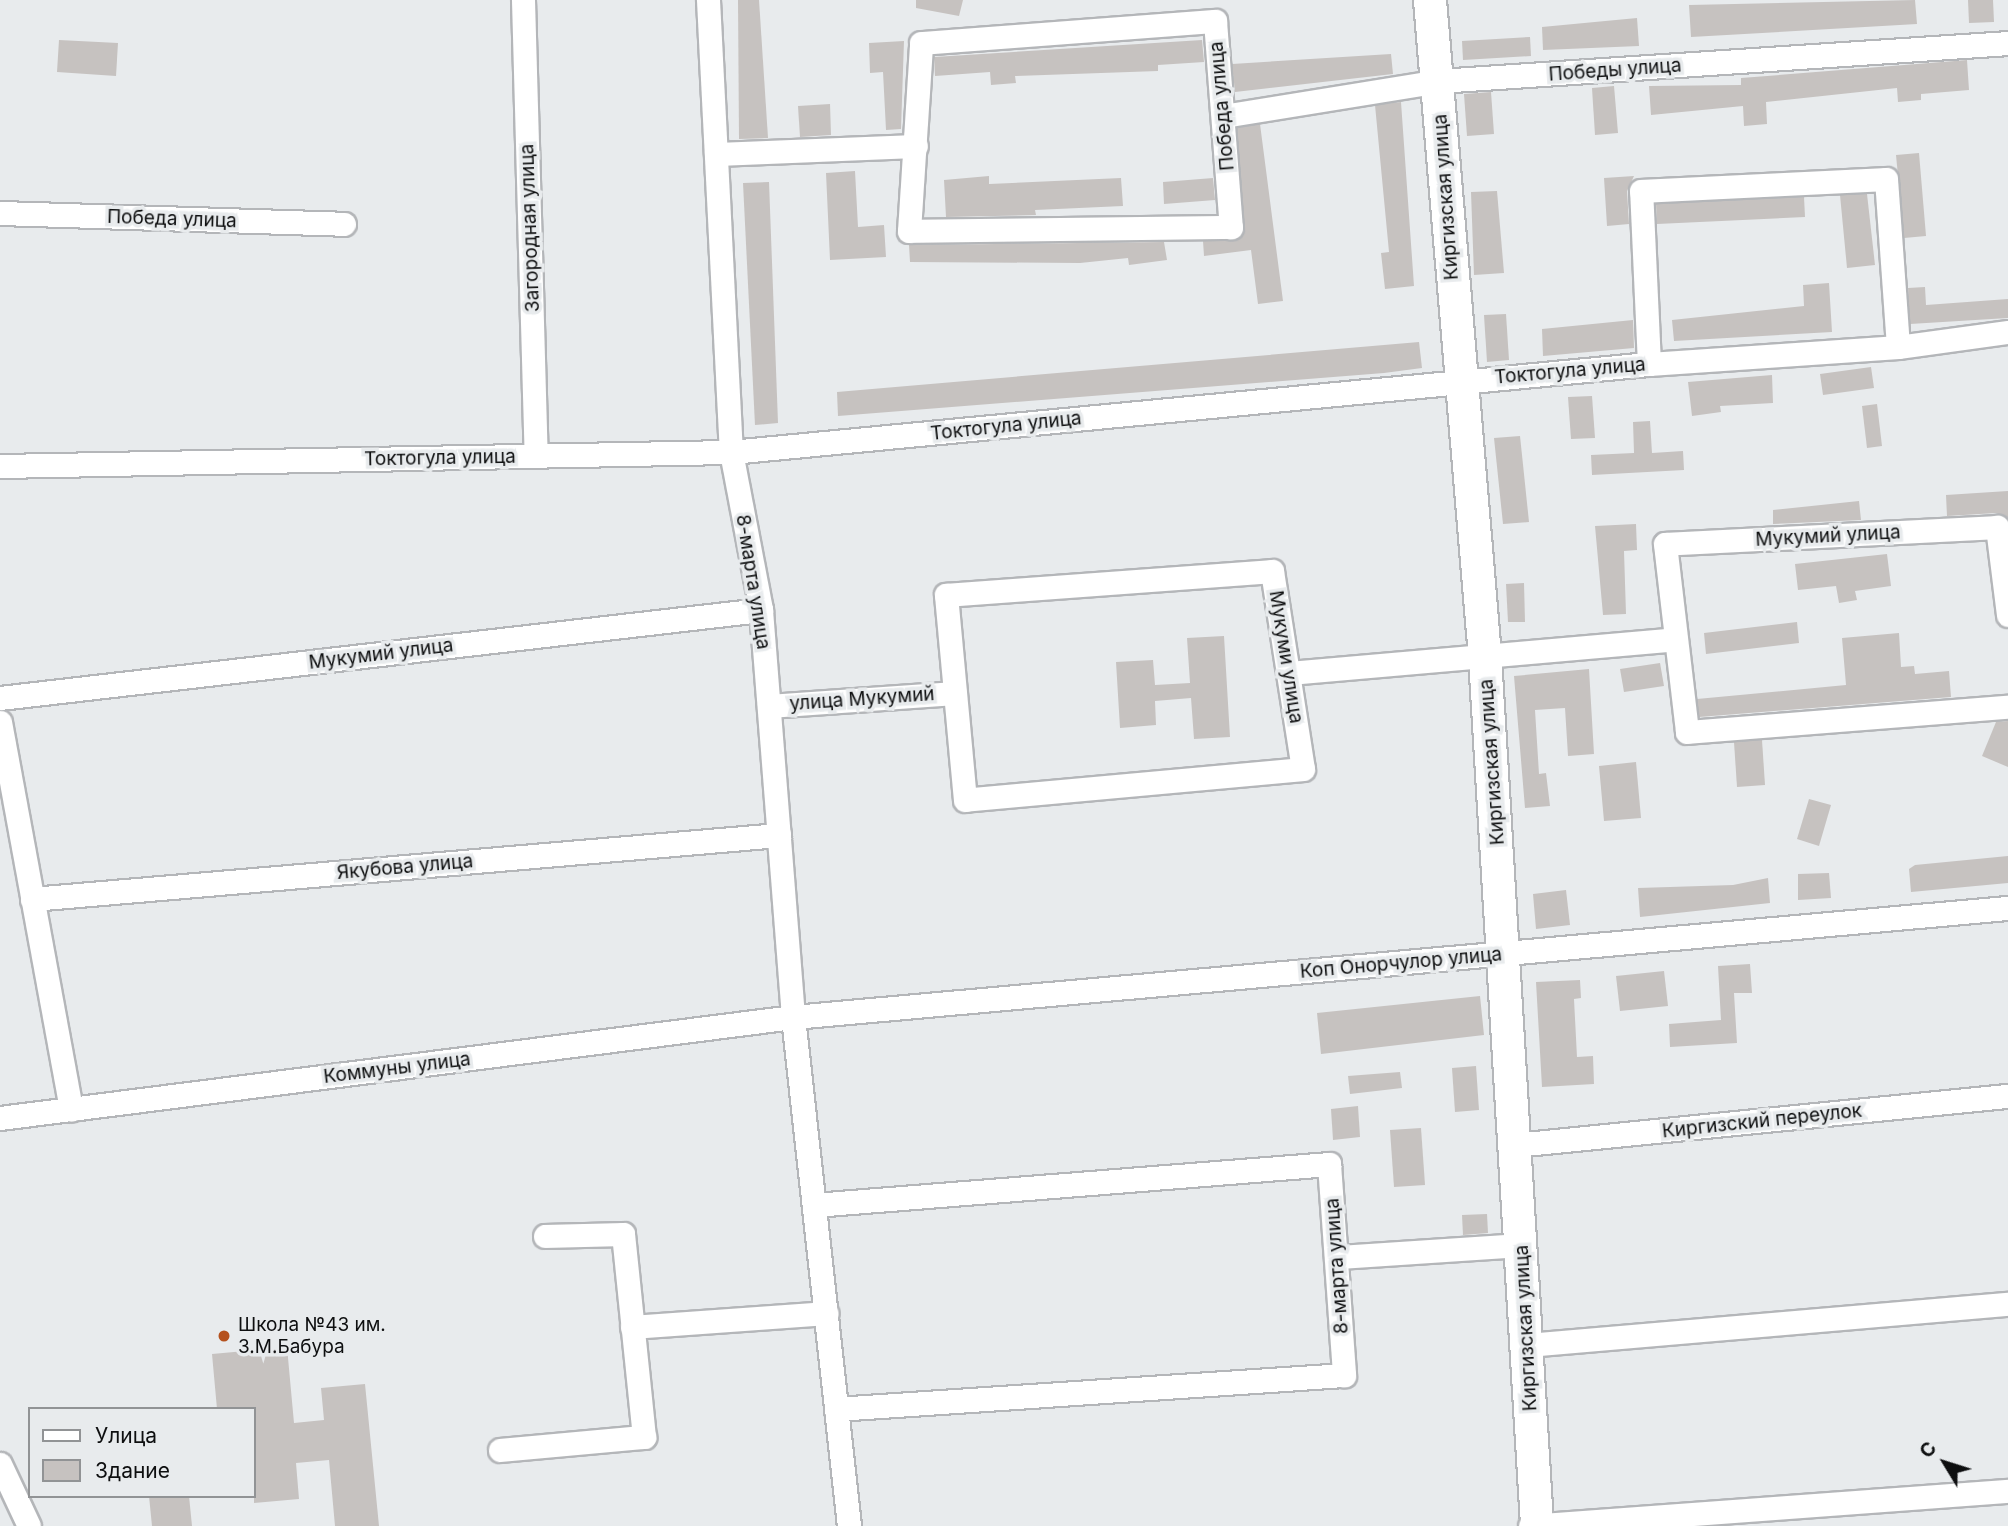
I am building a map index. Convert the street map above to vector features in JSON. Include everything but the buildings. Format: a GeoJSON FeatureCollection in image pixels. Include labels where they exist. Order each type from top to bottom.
{"type":"FeatureCollection","features":[{"type":"Feature","properties":{"kind":"street","name":"Загородная улица"},"geometry":{"type":"LineString","coordinates":[[523,0],[536,456]]}},
{"type":"Feature","properties":{"kind":"street","name":"8-марта улица"},"geometry":{"type":"LineString","coordinates":[[708,0],[731,452],[761,610],[793,1017],[849,1526]]}},
{"type":"Feature","properties":{"kind":"street","name":"Киргизская улица"},"geometry":{"type":"LineString","coordinates":[[1430,0],[1459,382],[1485,657],[1537,1526]]}},
{"type":"Feature","properties":{"kind":"street","name":"Победа улица"},"geometry":{"type":"LineString","coordinates":[[1215,21],[1223,116],[1231,227],[909,231],[921,43],[1215,21]]}},
{"type":"Feature","properties":{"kind":"street","name":"Победы улица"},"geometry":{"type":"LineString","coordinates":[[1223,116],[1438,81],[2008,43]]}},
{"type":"Feature","properties":{"kind":"street"},"geometry":{"type":"LineString","coordinates":[[716,154],[916,146]]}},
{"type":"Feature","properties":{"kind":"street"},"geometry":{"type":"LineString","coordinates":[[1649,364],[1641,191],[1886,179],[1898,347]]}},
{"type":"Feature","properties":{"kind":"street","name":"Победа улица"},"geometry":{"type":"LineString","coordinates":[[0,213],[344,224]]}},
{"type":"Feature","properties":{"kind":"street","name":"Токтогула улица"},"geometry":{"type":"LineString","coordinates":[[0,466],[731,452],[1649,364],[1898,347],[2008,331]]}},
{"type":"Feature","properties":{"kind":"street","name":"Мукумий улица"},"geometry":{"type":"LineString","coordinates":[[2008,607],[1997,527],[1665,544],[1687,733],[2008,707]]}},
{"type":"Feature","properties":{"kind":"street","name":"Мукуми улица"},"geometry":{"type":"LineString","coordinates":[[1272,571],[1303,769],[965,800],[955,692],[946,595],[1272,571]]}},
{"type":"Feature","properties":{"kind":"street","name":"Мукумий улица"},"geometry":{"type":"LineString","coordinates":[[0,698],[761,610]]}},
{"type":"Feature","properties":{"kind":"street"},"geometry":{"type":"LineString","coordinates":[[1289,673],[1676,639]]}},
{"type":"Feature","properties":{"kind":"street","name":"улица Мукумий"},"geometry":{"type":"LineString","coordinates":[[769,706],[955,692]]}},
{"type":"Feature","properties":{"kind":"street"},"geometry":{"type":"LineString","coordinates":[[0,722],[71,1110]]}},
{"type":"Feature","properties":{"kind":"street","name":"Якубова улица"},"geometry":{"type":"LineString","coordinates":[[32,899],[779,835]]}},
{"type":"Feature","properties":{"kind":"street","name":"Коп Онорчулор улица"},"geometry":{"type":"LineString","coordinates":[[793,1017],[2008,908]]}},
{"type":"Feature","properties":{"kind":"street","name":"Коммуны улица"},"geometry":{"type":"LineString","coordinates":[[0,1118],[793,1017]]}},
{"type":"Feature","properties":{"kind":"street","name":"Киргизский переулок"},"geometry":{"type":"LineString","coordinates":[[1515,1145],[2008,1096]]}},
{"type":"Feature","properties":{"kind":"street","name":"8-марта улица"},"geometry":{"type":"LineString","coordinates":[[814,1205],[1329,1164],[1339,1257],[1344,1375],[836,1409]]}},
{"type":"Feature","properties":{"kind":"street"},"geometry":{"type":"LineString","coordinates":[[500,1450],[644,1437],[623,1234],[545,1237]]}},
{"type":"Feature","properties":{"kind":"street"},"geometry":{"type":"LineString","coordinates":[[1339,1257],[1521,1245]]}},
{"type":"Feature","properties":{"kind":"street"},"geometry":{"type":"LineString","coordinates":[[1527,1345],[2008,1304]]}},
{"type":"Feature","properties":{"kind":"street"},"geometry":{"type":"LineString","coordinates":[[632,1327],[826,1313]]}},
{"type":"Feature","properties":{"kind":"street"},"geometry":{"type":"LineString","coordinates":[[0,1465],[29,1526]]}},
{"type":"Feature","properties":{"kind":"street"},"geometry":{"type":"LineString","coordinates":[[1530,1526],[2008,1491]]}},
{"type":"Feature","properties":{"kind":"place","name":"Школа №43 им. З.М.Бабура"},"geometry":{"type":"Point","coordinates":[224,1336]}}]}
